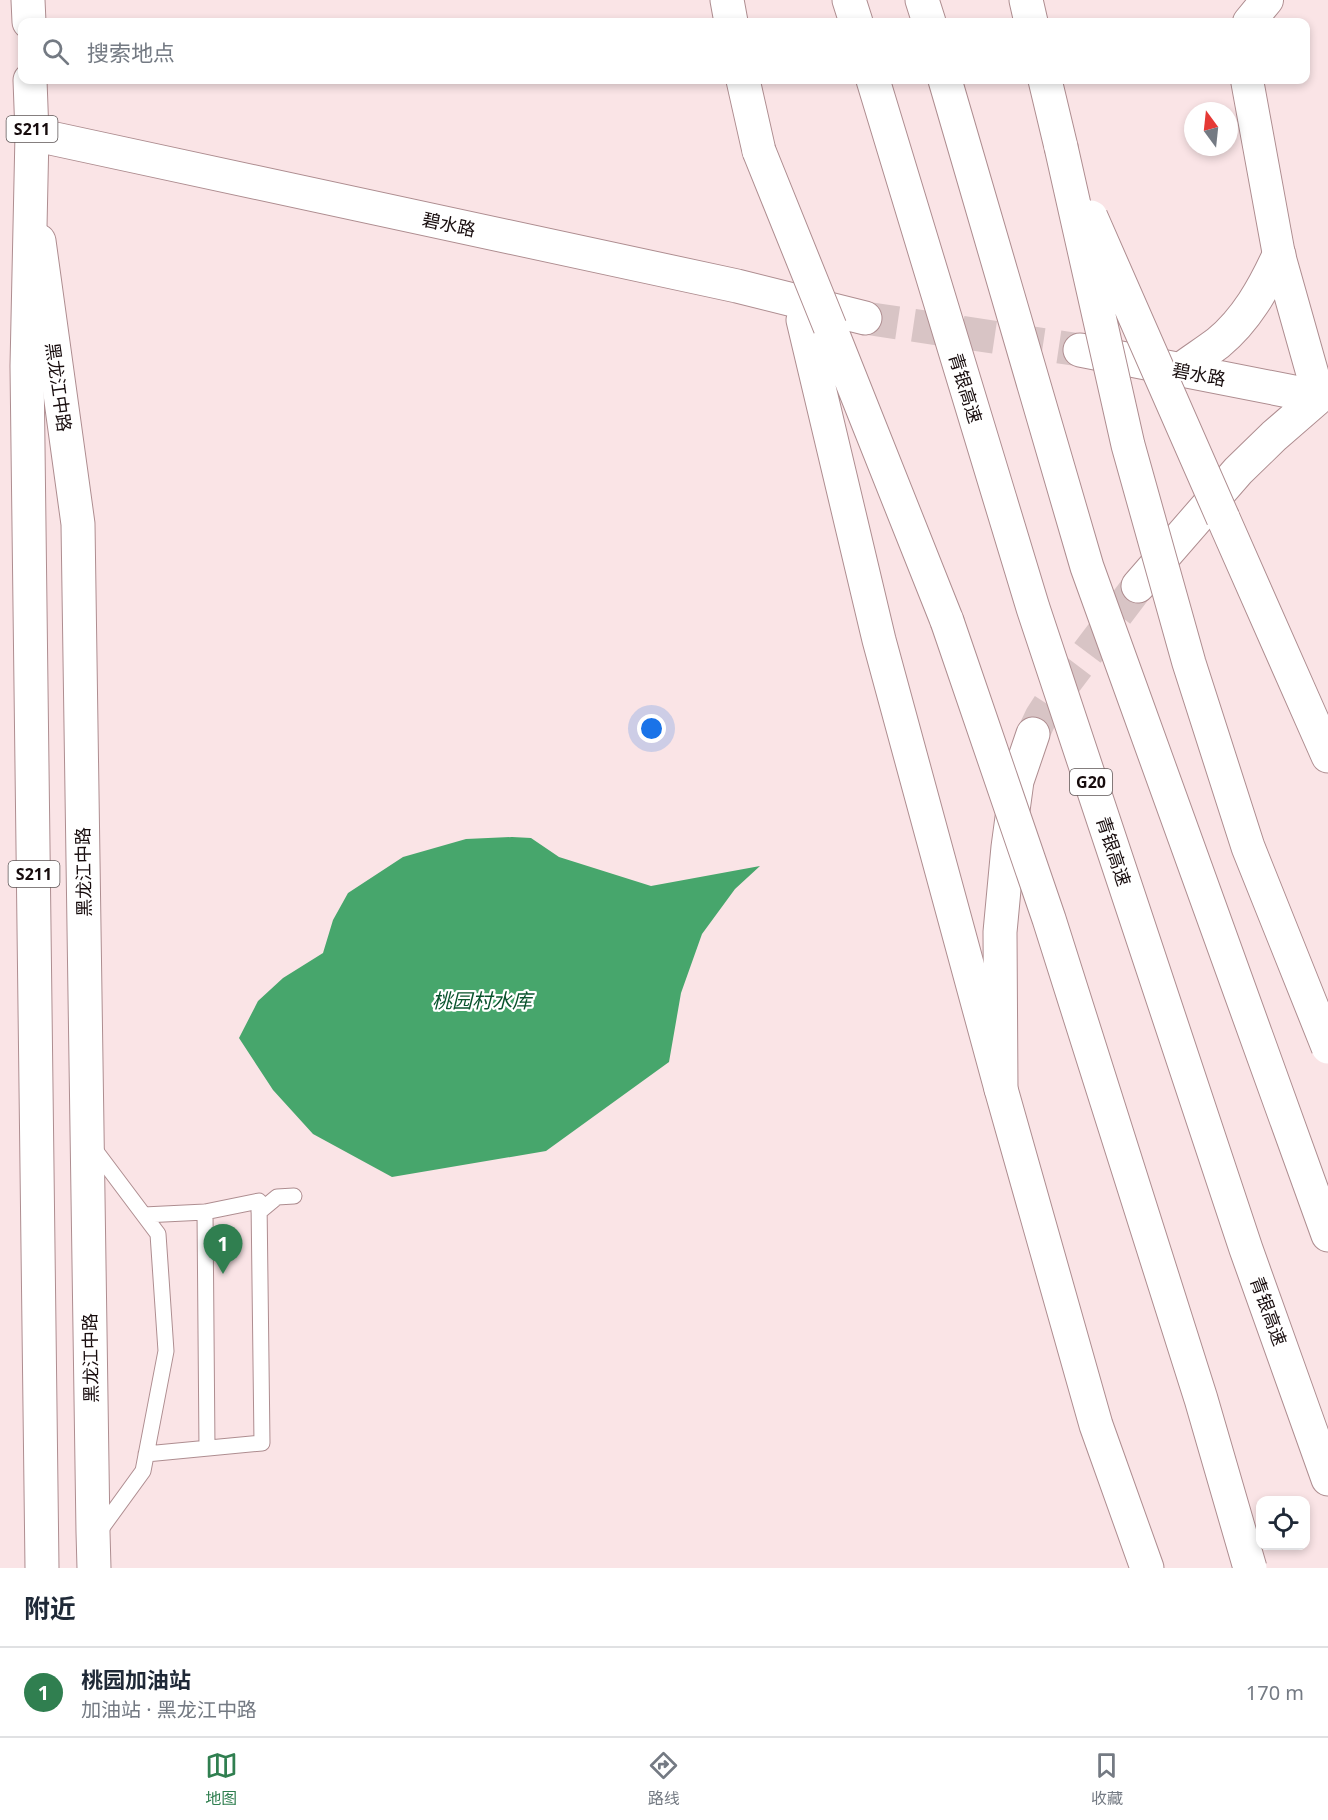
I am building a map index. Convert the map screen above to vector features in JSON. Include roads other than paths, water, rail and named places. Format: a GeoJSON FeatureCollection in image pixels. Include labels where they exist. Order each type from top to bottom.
{"type":"FeatureCollection","features":[{"type":"Feature","properties":{"kind":"main road"},"geometry":{"type":"LineString","coordinates":[[28,0],[29,18]]}},
{"type":"Feature","properties":{"kind":"main road"},"geometry":{"type":"LineString","coordinates":[[727,0],[730,18]]}},
{"type":"Feature","properties":{"kind":"main road"},"geometry":{"type":"LineString","coordinates":[[849,0],[855,18]]}},
{"type":"Feature","properties":{"kind":"main road"},"geometry":{"type":"LineString","coordinates":[[922,0],[928,18]]}},
{"type":"Feature","properties":{"kind":"main road"},"geometry":{"type":"LineString","coordinates":[[1026,0],[1030,18]]}},
{"type":"Feature","properties":{"kind":"main road","name":"黑龙江中路"},"geometry":{"type":"LineString","coordinates":[[30,84],[32,134],[27,366],[42,1568]]}},
{"type":"Feature","properties":{"kind":"main road"},"geometry":{"type":"LineString","coordinates":[[744,84],[759,151],[816,323],[948,621],[1049,920],[1200,1399],[1250,1568]]}},
{"type":"Feature","properties":{"kind":"main road","name":"青银高速"},"geometry":{"type":"LineString","coordinates":[[874,84],[1033,608],[1246,1249],[1328,1479]]}},
{"type":"Feature","properties":{"kind":"main road"},"geometry":{"type":"LineString","coordinates":[[946,84],[1087,567],[1328,1234]]}},
{"type":"Feature","properties":{"kind":"main road"},"geometry":{"type":"LineString","coordinates":[[1046,84],[1128,445],[1189,663],[1248,847],[1328,1047]]}},
{"type":"Feature","properties":{"kind":"main road","name":"碧水路"},"geometry":{"type":"LineString","coordinates":[[32,134],[726,284],[865,318]]}},
{"type":"Feature","properties":{"kind":"main road"},"geometry":{"type":"LineString","coordinates":[[1061,147],[1328,756]]}},
{"type":"Feature","properties":{"kind":"main road","name":"黑龙江中路"},"geometry":{"type":"LineString","coordinates":[[31,179],[78,524],[94,1554]]}},
{"type":"Feature","properties":{"kind":"main road"},"geometry":{"type":"LineString","coordinates":[[1180,370],[1219,342],[1240,321],[1264,287],[1279,255]]}},
{"type":"Feature","properties":{"kind":"main road"},"geometry":{"type":"LineString","coordinates":[[816,323],[879,640],[1001,1089],[1096,1425],[1147,1568]]}},
{"type":"Feature","properties":{"kind":"main road","name":"碧水路"},"geometry":{"type":"LineString","coordinates":[[1080,350],[1180,370],[1323,411]]}},
{"type":"Feature","properties":{"kind":"main road"},"geometry":{"type":"LineString","coordinates":[[1138,586],[1238,471],[1274,436],[1323,411]]}},
{"type":"Feature","properties":{"kind":"main road"},"geometry":{"type":"LineString","coordinates":[[1001,1089],[1000,932],[1017,781],[1033,734]]}},
{"type":"Feature","properties":{"kind":"street"},"geometry":{"type":"LineString","coordinates":[[1252,18],[1266,0]]}},
{"type":"Feature","properties":{"kind":"street"},"geometry":{"type":"LineString","coordinates":[[1248,84],[1279,255],[1323,411]]}},
{"type":"Feature","properties":{"kind":"lane"},"geometry":{"type":"LineString","coordinates":[[87,1139],[158,1234],[166,1351],[143,1471],[94,1554]]}},
{"type":"Feature","properties":{"kind":"lane"},"geometry":{"type":"LineString","coordinates":[[259,1212],[277,1197],[294,1196]]}},
{"type":"Feature","properties":{"kind":"lane"},"geometry":{"type":"LineString","coordinates":[[144,1215],[205,1212],[259,1201],[262,1443],[146,1454]]}},
{"type":"Feature","properties":{"kind":"lane"},"geometry":{"type":"LineString","coordinates":[[205,1212],[207,1448]]}},
{"type":"Feature","properties":{"kind":"water","name":"桃园村水库"},"geometry":{"type":"Polygon","coordinates":[[[531,838],[559,857],[651,886],[760,866],[735,889],[702,934],[681,993],[669,1062],[546,1151],[392,1177],[313,1134],[273,1090],[239,1038],[258,1001],[283,978],[323,953],[333,920],[348,893],[403,857],[466,839],[531,838]]]}},
{"type":"Feature","properties":{"kind":"tunnel"},"geometry":{"type":"LineString","coordinates":[[865,318],[1080,350]]}},
{"type":"Feature","properties":{"kind":"tunnel"},"geometry":{"type":"LineString","coordinates":[[1033,734],[1052,700],[1138,586]]}},
{"type":"Feature","properties":{"kind":"place","name":"桃园加油站"},"geometry":{"type":"Point","coordinates":[223,1274]}}]}
